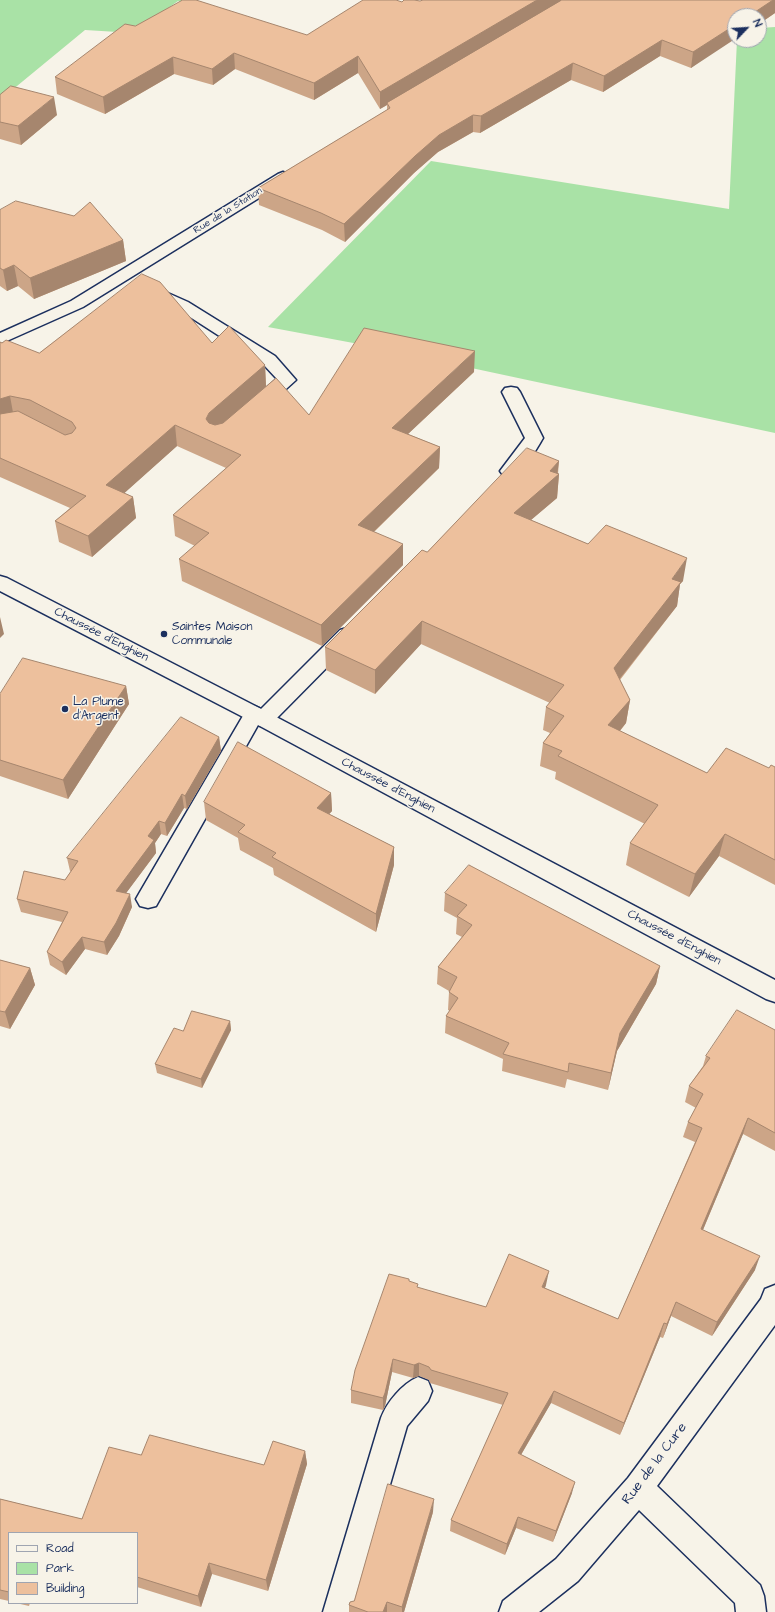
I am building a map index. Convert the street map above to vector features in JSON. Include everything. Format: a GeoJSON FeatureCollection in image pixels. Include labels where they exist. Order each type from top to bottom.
{"type":"FeatureCollection","features":[{"type":"Feature","properties":{"kind":"main road","name":"Rue de la Station"},"geometry":{"type":"LineString","coordinates":[[0,339],[77,304],[295,169]]}},
{"type":"Feature","properties":{"kind":"main road"},"geometry":{"type":"LineString","coordinates":[[122,277],[182,305],[269,360],[287,380],[247,414]]}},
{"type":"Feature","properties":{"kind":"main road"},"geometry":{"type":"LineString","coordinates":[[499,482],[516,464],[534,438],[511,392]]}},
{"type":"Feature","properties":{"kind":"main road","name":"Chaussée d'Enghien"},"geometry":{"type":"LineString","coordinates":[[0,583],[259,717],[775,992]]}},
{"type":"Feature","properties":{"kind":"main road"},"geometry":{"type":"LineString","coordinates":[[148,899],[259,717],[359,623]]}},
{"type":"Feature","properties":{"kind":"main road","name":"Rue de la Cure"},"geometry":{"type":"LineString","coordinates":[[514,1612],[567,1570],[638,1488],[771,1308],[775,1298]]}},
{"type":"Feature","properties":{"kind":"main road"},"geometry":{"type":"LineString","coordinates":[[338,1612],[395,1418],[418,1391]]}},
{"type":"Feature","properties":{"kind":"main road"},"geometry":{"type":"LineString","coordinates":[[638,1488],[749,1596],[751,1612]]}},
{"type":"Feature","properties":{"kind":"green space"},"geometry":{"type":"Polygon","coordinates":[[[0,0],[198,0],[191,4],[178,1],[134,33],[85,30],[0,100],[0,0]]]}},
{"type":"Feature","properties":{"kind":"green space"},"geometry":{"type":"Polygon","coordinates":[[[775,27],[775,433],[364,345],[268,327],[431,161],[729,209],[737,48],[767,48],[767,28],[775,27]]]}},
{"type":"Feature","properties":{"kind":"building"},"geometry":{"type":"Polygon","coordinates":[[[183,0],[196,0],[307,35],[363,0],[396,0],[402,2],[404,0],[537,0],[380,92],[358,56],[314,83],[234,53],[212,69],[173,57],[103,97],[55,77],[125,24],[135,26],[183,0]]]}},
{"type":"Feature","properties":{"kind":"building"},"geometry":{"type":"Polygon","coordinates":[[[562,0],[773,0],[761,8],[727,8],[727,30],[693,52],[662,40],[604,76],[573,63],[481,116],[473,115],[439,135],[344,224],[321,213],[258,188],[390,108],[387,103],[562,0]]]}},
{"type":"Feature","properties":{"kind":"building"},"geometry":{"type":"Polygon","coordinates":[[[11,86],[54,97],[18,126],[0,122],[0,95],[11,86]]]}},
{"type":"Feature","properties":{"kind":"building"},"geometry":{"type":"Polygon","coordinates":[[[16,201],[74,216],[90,202],[123,240],[30,278],[14,265],[3,270],[0,268],[0,210],[16,201]]]}},
{"type":"Feature","properties":{"kind":"building"},"geometry":{"type":"Polygon","coordinates":[[[142,274],[160,282],[212,343],[229,326],[265,365],[209,413],[206,419],[209,423],[215,425],[223,423],[276,378],[309,415],[364,328],[475,351],[392,428],[440,447],[358,525],[403,544],[321,625],[179,559],[209,533],[173,515],[241,455],[175,425],[106,485],[133,497],[88,536],[55,521],[86,496],[0,458],[0,414],[18,411],[65,435],[72,433],[76,428],[72,422],[30,400],[10,396],[0,399],[0,342],[2,343],[6,340],[39,353],[142,274]]]}},
{"type":"Feature","properties":{"kind":"building"},"geometry":{"type":"Polygon","coordinates":[[[527,448],[559,461],[550,471],[559,474],[514,513],[588,544],[606,525],[687,558],[672,579],[681,582],[614,668],[630,700],[608,725],[707,773],[726,748],[769,768],[771,765],[775,767],[775,860],[725,834],[695,874],[630,843],[658,805],[558,756],[562,751],[543,743],[564,716],[546,707],[564,685],[422,621],[375,670],[325,647],[422,550],[427,552],[527,448]]]}},
{"type":"Feature","properties":{"kind":"building"},"geometry":{"type":"Polygon","coordinates":[[[23,658],[126,686],[63,780],[0,760],[0,694],[23,658]]]}},
{"type":"Feature","properties":{"kind":"building"},"geometry":{"type":"Polygon","coordinates":[[[181,717],[219,737],[185,796],[182,794],[165,823],[159,821],[148,836],[154,840],[116,891],[130,894],[116,923],[104,942],[82,937],[62,962],[47,952],[68,912],[17,899],[24,871],[65,880],[78,861],[67,858],[181,717]]]}},
{"type":"Feature","properties":{"kind":"building"},"geometry":{"type":"Polygon","coordinates":[[[238,742],[331,793],[317,808],[394,847],[376,914],[272,857],[276,853],[238,832],[245,825],[204,802],[238,742]]]}},
{"type":"Feature","properties":{"kind":"building"},"geometry":{"type":"Polygon","coordinates":[[[469,865],[660,966],[620,1033],[611,1073],[569,1063],[568,1072],[503,1054],[509,1043],[446,1016],[458,998],[449,992],[457,977],[438,967],[472,925],[457,916],[467,905],[445,893],[469,865]]]}},
{"type":"Feature","properties":{"kind":"building"},"geometry":{"type":"Polygon","coordinates":[[[0,960],[30,968],[5,1012],[0,1011],[0,960]]]}},
{"type":"Feature","properties":{"kind":"building"},"geometry":{"type":"Polygon","coordinates":[[[737,1010],[775,1030],[775,1133],[748,1118],[701,1229],[760,1256],[717,1322],[676,1302],[667,1324],[664,1323],[624,1423],[554,1391],[518,1453],[575,1482],[556,1531],[518,1517],[507,1544],[451,1520],[508,1393],[431,1370],[429,1367],[419,1363],[414,1365],[393,1359],[383,1398],[351,1390],[355,1370],[389,1274],[409,1279],[409,1281],[418,1284],[417,1287],[486,1307],[509,1254],[549,1271],[542,1287],[618,1319],[702,1128],[688,1122],[703,1094],[689,1086],[710,1058],[706,1056],[737,1010]]]}},
{"type":"Feature","properties":{"kind":"building"},"geometry":{"type":"Polygon","coordinates":[[[192,1011],[230,1021],[201,1079],[155,1064],[174,1028],[183,1031],[192,1011]]]}},
{"type":"Feature","properties":{"kind":"building"},"geometry":{"type":"Polygon","coordinates":[[[150,1435],[264,1465],[273,1441],[305,1451],[266,1580],[209,1563],[198,1596],[138,1577],[138,1532],[8,1532],[8,1592],[0,1590],[0,1499],[82,1519],[109,1447],[141,1455],[150,1435]]]}},
{"type":"Feature","properties":{"kind":"building"},"geometry":{"type":"Polygon","coordinates":[[[388,1484],[434,1499],[402,1607],[387,1602],[383,1612],[368,1612],[349,1605],[350,1602],[354,1601],[388,1484]]]}},
{"type":"Feature","properties":{"kind":"place","name":"Saintes Maison Communale"},"geometry":{"type":"Point","coordinates":[164,634]}},
{"type":"Feature","properties":{"kind":"place","name":"La Plume d'Argent"},"geometry":{"type":"Point","coordinates":[65,709]}}]}
